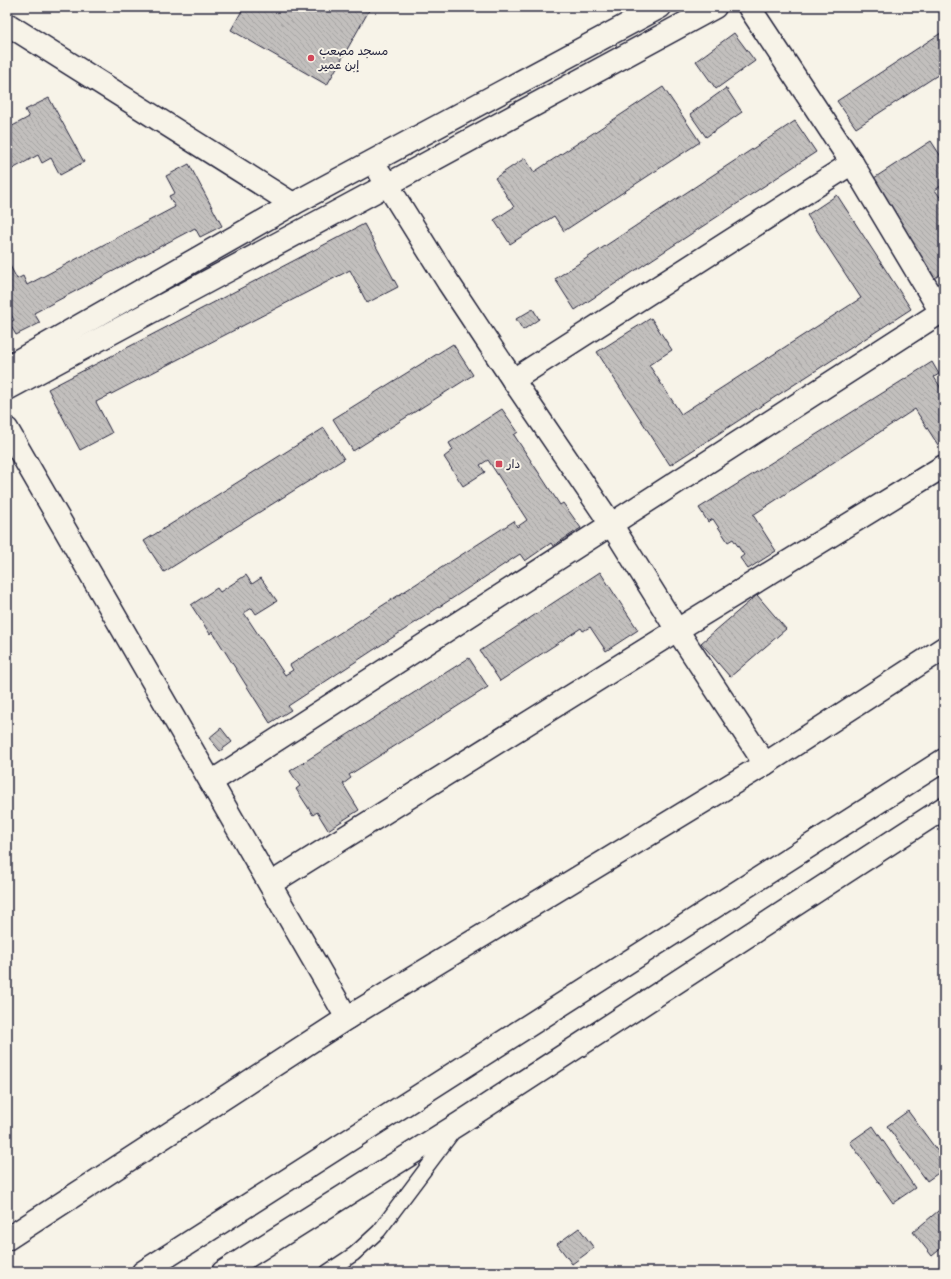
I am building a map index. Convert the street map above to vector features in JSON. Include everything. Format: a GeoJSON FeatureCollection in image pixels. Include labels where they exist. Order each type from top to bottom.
{"type":"FeatureCollection","features":[{"type":"Feature","properties":{"kind":"main road"},"geometry":{"type":"LineString","coordinates":[[7,367],[294,204],[660,7]]}},
{"type":"Feature","properties":{"kind":"main road"},"geometry":{"type":"LineString","coordinates":[[7,389],[715,7]]}},
{"type":"Feature","properties":{"kind":"main road"},"geometry":{"type":"LineString","coordinates":[[211,782],[943,311],[852,163],[749,7]]}},
{"type":"Feature","properties":{"kind":"main road"},"geometry":{"type":"LineString","coordinates":[[7,24],[294,204]]}},
{"type":"Feature","properties":{"kind":"main road"},"geometry":{"type":"LineString","coordinates":[[373,162],[448,282],[611,524],[677,630],[765,764]]}},
{"type":"Feature","properties":{"kind":"main road"},"geometry":{"type":"LineString","coordinates":[[513,380],[852,163]]}},
{"type":"Feature","properties":{"kind":"main road"},"geometry":{"type":"LineString","coordinates":[[7,429],[346,1018]]}},
{"type":"Feature","properties":{"kind":"main road"},"geometry":{"type":"LineString","coordinates":[[270,884],[677,630],[944,466]]}},
{"type":"Feature","properties":{"kind":"main road"},"geometry":{"type":"LineString","coordinates":[[7,1239],[346,1018],[765,764],[944,648]]}},
{"type":"Feature","properties":{"kind":"main road"},"geometry":{"type":"LineString","coordinates":[[143,1272],[944,760]]}},
{"type":"Feature","properties":{"kind":"main road"},"geometry":{"type":"LineString","coordinates":[[223,1272],[460,1123],[944,808]]}},
{"type":"Feature","properties":{"kind":"lane"},"geometry":{"type":"LineString","coordinates":[[327,1272],[354,1254],[379,1232],[460,1123]]}},
{"type":"Feature","properties":{"kind":"building","name":"مسجد مصعب إبن عمير"},"geometry":{"type":"Polygon","coordinates":[[[244,7],[371,7],[327,85],[231,30],[244,7]]]}},
{"type":"Feature","properties":{"kind":"building"},"geometry":{"type":"Polygon","coordinates":[[[944,31],[944,71],[856,128],[837,101],[944,31]]]}},
{"type":"Feature","properties":{"kind":"building"},"geometry":{"type":"Polygon","coordinates":[[[734,33],[755,61],[716,89],[696,61],[734,33]]]}},
{"type":"Feature","properties":{"kind":"building"},"geometry":{"type":"Polygon","coordinates":[[[663,87],[700,142],[564,231],[554,216],[510,244],[494,220],[514,207],[495,178],[525,158],[534,172],[663,87]]]}},
{"type":"Feature","properties":{"kind":"building"},"geometry":{"type":"Polygon","coordinates":[[[726,88],[742,112],[706,137],[690,114],[726,88]]]}},
{"type":"Feature","properties":{"kind":"building"},"geometry":{"type":"Polygon","coordinates":[[[49,98],[84,162],[60,175],[51,158],[42,163],[38,155],[7,172],[7,129],[29,117],[25,110],[49,98]]]}},
{"type":"Feature","properties":{"kind":"building"},"geometry":{"type":"Polygon","coordinates":[[[795,121],[816,152],[575,310],[555,279],[795,121]]]}},
{"type":"Feature","properties":{"kind":"building"},"geometry":{"type":"Polygon","coordinates":[[[931,141],[944,161],[944,184],[935,190],[944,203],[944,272],[929,282],[871,180],[931,141]]]}},
{"type":"Feature","properties":{"kind":"building"},"geometry":{"type":"Polygon","coordinates":[[[189,164],[222,226],[200,237],[195,228],[34,313],[40,323],[16,335],[9,323],[14,320],[7,307],[7,260],[17,279],[23,276],[27,285],[175,207],[169,196],[175,193],[166,176],[189,164]]]}},
{"type":"Feature","properties":{"kind":"building"},"geometry":{"type":"Polygon","coordinates":[[[837,195],[911,309],[670,465],[597,352],[651,318],[672,350],[649,365],[681,414],[861,298],[807,215],[837,195]]]}},
{"type":"Feature","properties":{"kind":"building"},"geometry":{"type":"Polygon","coordinates":[[[364,224],[398,287],[367,303],[350,270],[96,402],[112,433],[80,450],[48,389],[364,224]]]}},
{"type":"Feature","properties":{"kind":"building"},"geometry":{"type":"Polygon","coordinates":[[[533,309],[539,319],[523,330],[516,319],[533,309]]]}},
{"type":"Feature","properties":{"kind":"building"},"geometry":{"type":"Polygon","coordinates":[[[453,344],[473,375],[353,451],[333,419],[453,344]]]}},
{"type":"Feature","properties":{"kind":"building"},"geometry":{"type":"Polygon","coordinates":[[[932,362],[939,374],[934,377],[944,393],[944,441],[938,445],[915,409],[753,515],[776,551],[748,569],[740,558],[744,555],[733,539],[728,542],[713,519],[708,522],[699,508],[932,362]]]}},
{"type":"Feature","properties":{"kind":"building"},"geometry":{"type":"Polygon","coordinates":[[[502,409],[518,432],[514,435],[560,505],[563,503],[581,528],[553,546],[551,543],[525,561],[520,554],[288,706],[291,710],[270,723],[212,631],[210,634],[191,605],[217,588],[220,592],[246,575],[252,584],[261,578],[277,601],[256,614],[252,608],[244,613],[285,675],[293,670],[290,665],[514,521],[517,527],[527,520],[488,460],[480,465],[485,472],[463,486],[444,457],[453,450],[449,443],[502,409]]]}},
{"type":"Feature","properties":{"kind":"building"},"geometry":{"type":"Polygon","coordinates":[[[324,428],[344,459],[164,572],[144,541],[324,428]]]}},
{"type":"Feature","properties":{"kind":"building"},"geometry":{"type":"Polygon","coordinates":[[[600,572],[638,630],[606,651],[590,627],[583,631],[581,628],[500,681],[480,651],[600,572]]]}},
{"type":"Feature","properties":{"kind":"building"},"geometry":{"type":"Polygon","coordinates":[[[757,595],[786,629],[730,677],[701,643],[757,595]]]}},
{"type":"Feature","properties":{"kind":"building"},"geometry":{"type":"Polygon","coordinates":[[[469,658],[488,687],[349,775],[351,778],[343,784],[359,810],[328,830],[317,812],[313,815],[296,789],[300,786],[290,771],[469,658]]]}},
{"type":"Feature","properties":{"kind":"building"},"geometry":{"type":"Polygon","coordinates":[[[221,728],[232,742],[220,751],[209,738],[221,728]]]}},
{"type":"Feature","properties":{"kind":"building"},"geometry":{"type":"Polygon","coordinates":[[[908,1111],[944,1160],[944,1169],[927,1181],[887,1126],[908,1111]]]}},
{"type":"Feature","properties":{"kind":"building"},"geometry":{"type":"Polygon","coordinates":[[[873,1126],[915,1188],[893,1203],[850,1142],[873,1126]]]}},
{"type":"Feature","properties":{"kind":"building"},"geometry":{"type":"Polygon","coordinates":[[[944,1206],[944,1246],[932,1256],[913,1232],[944,1206]]]}},
{"type":"Feature","properties":{"kind":"building"},"geometry":{"type":"Polygon","coordinates":[[[579,1228],[594,1248],[572,1264],[557,1244],[579,1228]]]}},
{"type":"Feature","properties":{"kind":"place","name":"مسجد مصعب إبن عمير"},"geometry":{"type":"Point","coordinates":[311,58]}},
{"type":"Feature","properties":{"kind":"place","name":"دار"},"geometry":{"type":"Point","coordinates":[499,464]}}]}
